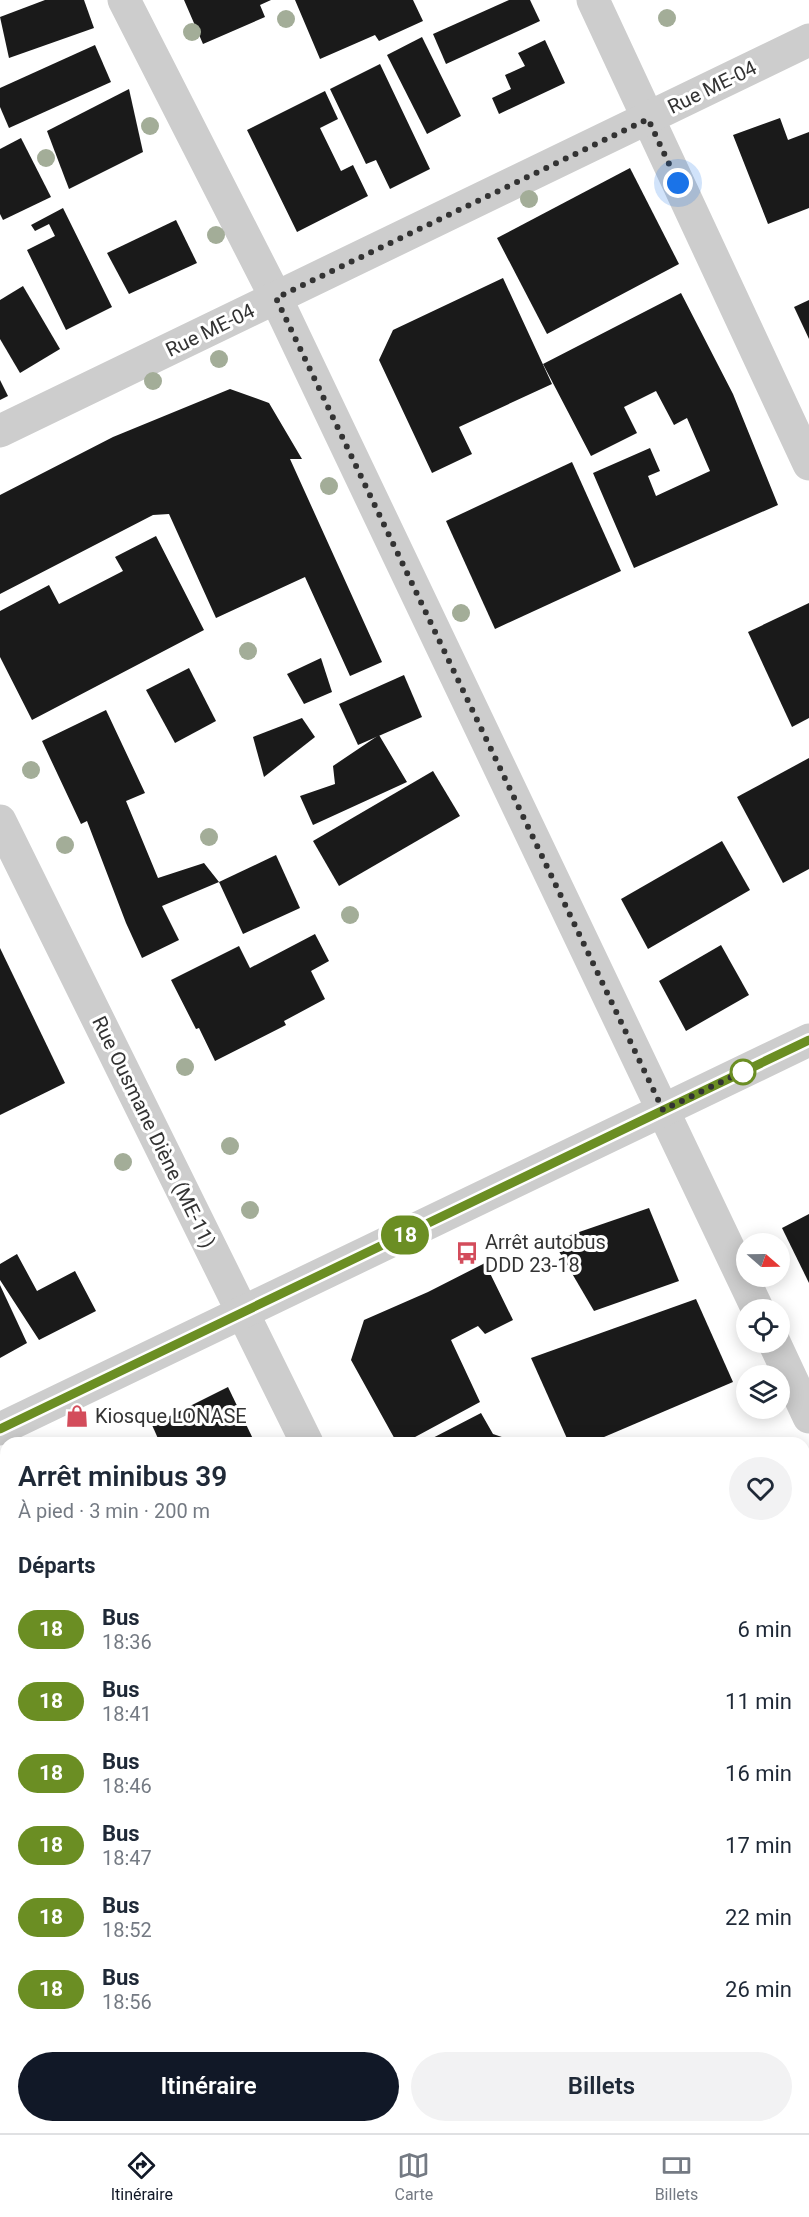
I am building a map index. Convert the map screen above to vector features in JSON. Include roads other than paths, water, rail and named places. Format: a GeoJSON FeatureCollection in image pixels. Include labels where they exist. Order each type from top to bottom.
{"type":"FeatureCollection","features":[{"type":"Feature","properties":{"kind":"street"},"geometry":{"type":"LineString","coordinates":[[124,0],[276,298],[753,1299]]}},
{"type":"Feature","properties":{"kind":"street"},"geometry":{"type":"LineString","coordinates":[[592,0],[809,464]]}},
{"type":"Feature","properties":{"kind":"street","name":"Rue ME-04"},"geometry":{"type":"LineString","coordinates":[[0,432],[809,40]]}},
{"type":"Feature","properties":{"kind":"street","name":"Rue Ousmane Diène (ME-11)"},"geometry":{"type":"LineString","coordinates":[[0,821],[305,1437]]}},
{"type":"Feature","properties":{"kind":"street"},"geometry":{"type":"LineString","coordinates":[[0,1429],[809,1040]]}},
{"type":"Feature","properties":{"kind":"street"},"geometry":{"type":"LineString","coordinates":[[779,1353],[809,1417]]}},
{"type":"Feature","properties":{"kind":"place","name":"Arrêt autobus DDD 23-18"},"geometry":{"type":"Point","coordinates":[467,1253]}},
{"type":"Feature","properties":{"kind":"place","name":"Kiosque LONASE"},"geometry":{"type":"Point","coordinates":[77,1416]}}]}
